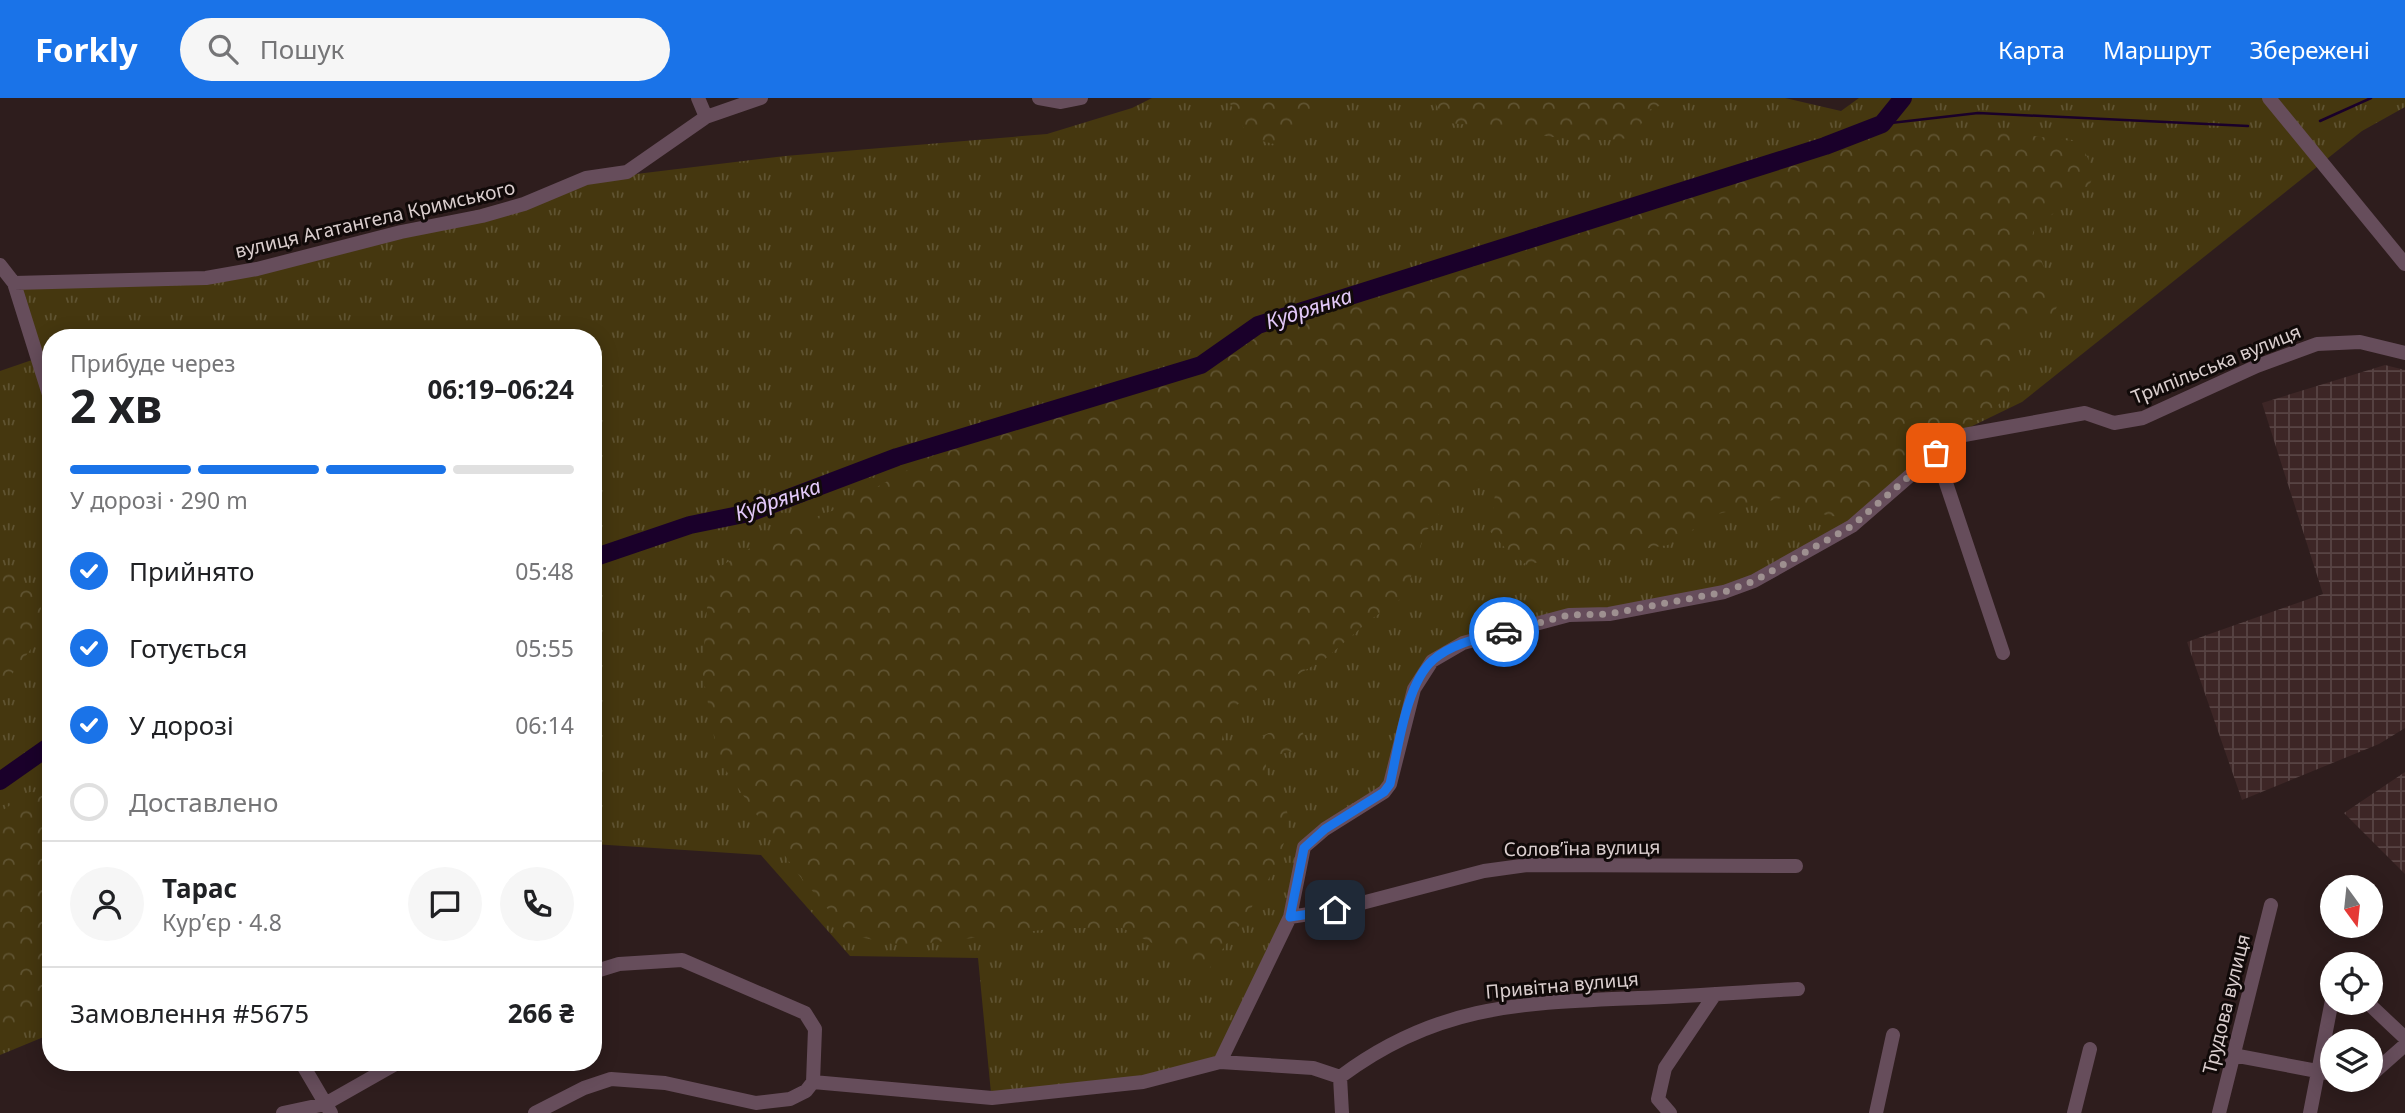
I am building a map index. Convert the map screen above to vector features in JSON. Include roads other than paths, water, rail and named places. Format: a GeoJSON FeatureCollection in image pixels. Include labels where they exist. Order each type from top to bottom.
{"type":"FeatureCollection","features":[{"type":"Feature","properties":{"kind":"street"},"geometry":{"type":"LineString","coordinates":[[698,98],[706,117]]}},
{"type":"Feature","properties":{"kind":"street","name":"вулиця Агатангела Кримського"},"geometry":{"type":"LineString","coordinates":[[14,283],[206,278],[257,269],[401,232],[482,216],[524,204],[586,178],[627,172],[706,117],[761,98]]}},
{"type":"Feature","properties":{"kind":"street"},"geometry":{"type":"LineString","coordinates":[[1042,99],[1061,102],[1081,98]]}},
{"type":"Feature","properties":{"kind":"street"},"geometry":{"type":"LineString","coordinates":[[2269,98],[2405,264]]}},
{"type":"Feature","properties":{"kind":"street"},"geometry":{"type":"LineString","coordinates":[[0,265],[14,283],[42,372]]}},
{"type":"Feature","properties":{"kind":"street","name":"Трипільська вулиця"},"geometry":{"type":"LineString","coordinates":[[1220,1062],[1290,917],[1304,848],[1325,829],[1384,792],[1390,784],[1414,689],[1432,661],[1462,643],[1569,615],[1609,614],[1724,592],[1754,581],[1852,526],[1936,453],[1964,435],[2085,413],[2114,423],[2143,418],[2257,366],[2317,344],[2360,342],[2405,353]]}},
{"type":"Feature","properties":{"kind":"street"},"geometry":{"type":"LineString","coordinates":[[1936,453],[2003,653]]}},
{"type":"Feature","properties":{"kind":"street","name":"Соловʼїна вулиця"},"geometry":{"type":"LineString","coordinates":[[1290,917],[1335,910],[1484,871],[1528,865],[1796,866]]}},
{"type":"Feature","properties":{"kind":"street","name":"Трудова вулиця"},"geometry":{"type":"LineString","coordinates":[[2219,1113],[2271,905]]}},
{"type":"Feature","properties":{"kind":"street"},"geometry":{"type":"LineString","coordinates":[[535,1113],[584,1088],[611,1079],[665,1083],[756,1103],[790,1098],[806,1091],[813,1082],[815,1029],[805,1013],[682,960],[619,964],[602,969]]}},
{"type":"Feature","properties":{"kind":"street","name":"Привітна вулиця"},"geometry":{"type":"LineString","coordinates":[[1340,1077],[1418,1030],[1482,1010],[1535,1003],[1798,989]]}},
{"type":"Feature","properties":{"kind":"street"},"geometry":{"type":"LineString","coordinates":[[1670,1113],[1658,1099],[1665,1068],[1715,994]]}},
{"type":"Feature","properties":{"kind":"street"},"geometry":{"type":"LineString","coordinates":[[2381,1015],[2405,1038]]}},
{"type":"Feature","properties":{"kind":"street"},"geometry":{"type":"LineString","coordinates":[[1876,1113],[1894,1035]]}},
{"type":"Feature","properties":{"kind":"street"},"geometry":{"type":"LineString","coordinates":[[2383,1064],[2405,1045]]}},
{"type":"Feature","properties":{"kind":"street"},"geometry":{"type":"LineString","coordinates":[[2074,1113],[2090,1049]]}},
{"type":"Feature","properties":{"kind":"street"},"geometry":{"type":"LineString","coordinates":[[2233,1055],[2320,1071]]}},
{"type":"Feature","properties":{"kind":"street"},"geometry":{"type":"LineString","coordinates":[[813,1082],[992,1098],[1143,1082],[1220,1062],[1313,1069],[1340,1077],[1342,1113]]}},
{"type":"Feature","properties":{"kind":"street"},"geometry":{"type":"LineString","coordinates":[[307,1071],[328,1109]]}},
{"type":"Feature","properties":{"kind":"street"},"geometry":{"type":"LineString","coordinates":[[283,1113],[328,1109],[385,1071]]}},
{"type":"Feature","properties":{"kind":"street"},"geometry":{"type":"LineString","coordinates":[[2310,1113],[2320,1087]]}},
{"type":"Feature","properties":{"kind":"street"},"geometry":{"type":"LineString","coordinates":[[992,1098],[994,1113]]}},
{"type":"Feature","properties":{"kind":"waterway","name":"Кудрянка"},"geometry":{"type":"LineString","coordinates":[[602,555],[690,525],[749,513],[897,457],[1201,365],[1258,325],[1825,146],[1882,124],[1903,98]]}},
{"type":"Feature","properties":{"kind":"waterway"},"geometry":{"type":"LineString","coordinates":[[2320,121],[2371,98]]}},
{"type":"Feature","properties":{"kind":"waterway"},"geometry":{"type":"LineString","coordinates":[[1882,124],[1978,113],[2248,126]]}},
{"type":"Feature","properties":{"kind":"waterway","name":"Кудрянка"},"geometry":{"type":"LineString","coordinates":[[0,781],[42,751]]}}]}
